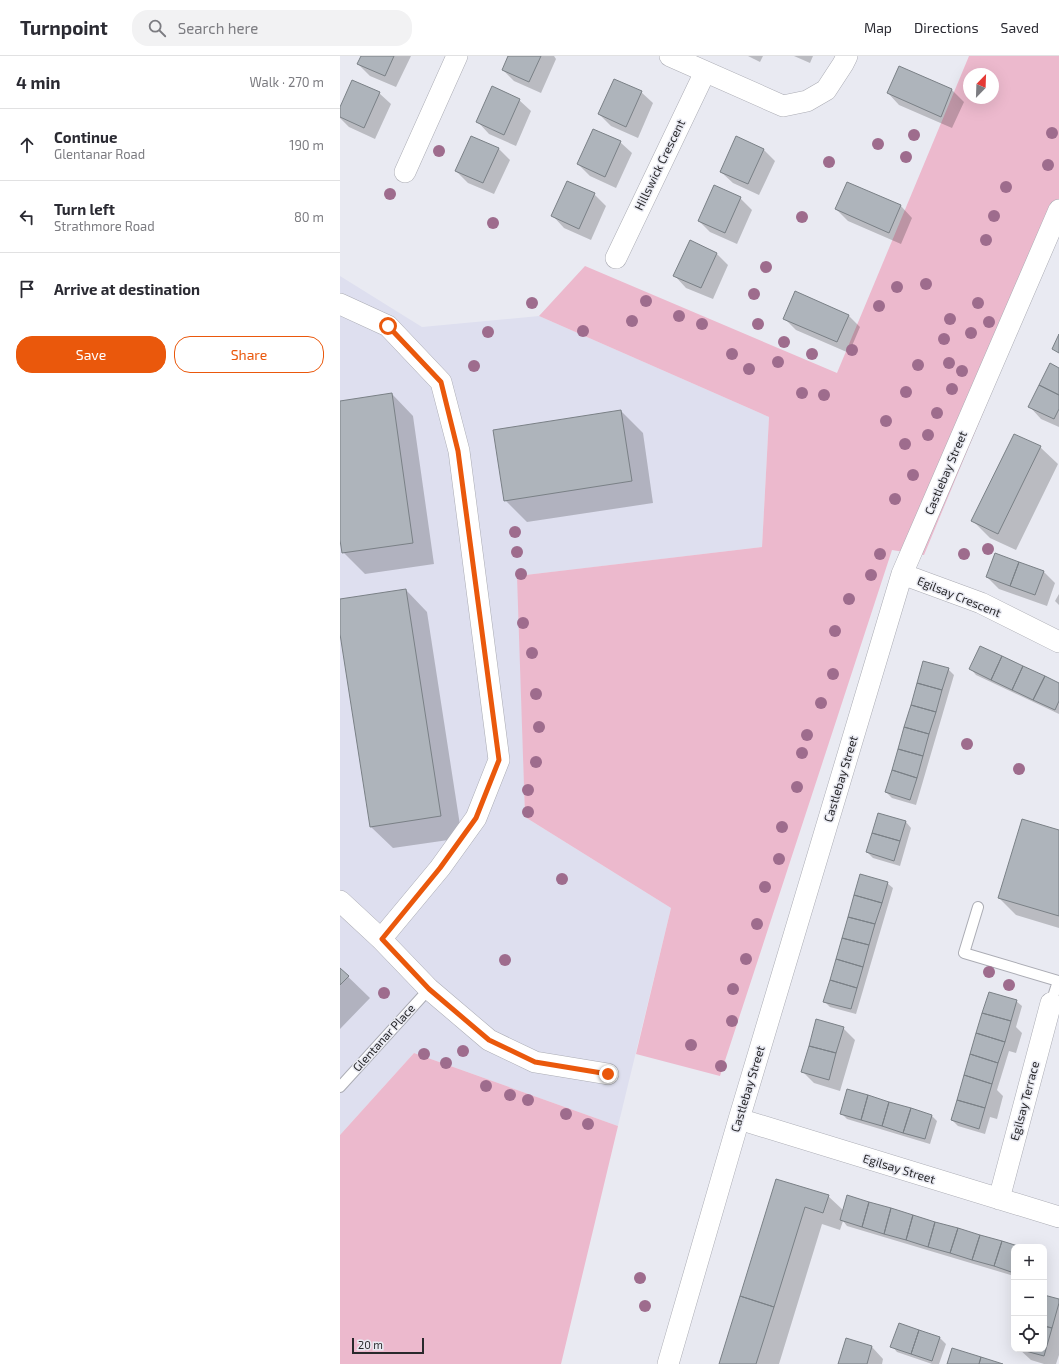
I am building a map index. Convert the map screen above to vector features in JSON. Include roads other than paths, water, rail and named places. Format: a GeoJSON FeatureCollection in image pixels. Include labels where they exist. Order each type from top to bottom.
{"type":"FeatureCollection","features":[{"type":"Feature","properties":{"kind":"street"},"geometry":{"type":"LineString","coordinates":[[405,172],[458,56]]}},
{"type":"Feature","properties":{"kind":"street"},"geometry":{"type":"LineString","coordinates":[[670,56],[783,106],[807,101],[826,90],[847,56]]}},
{"type":"Feature","properties":{"kind":"street","name":"Hillswick Crescent"},"geometry":{"type":"LineString","coordinates":[[616,258],[705,72]]}},
{"type":"Feature","properties":{"kind":"street","name":"Castlebay Street"},"geometry":{"type":"LineString","coordinates":[[668,1364],[739,1119],[902,574],[1059,210]]}},
{"type":"Feature","properties":{"kind":"street"},"geometry":{"type":"LineString","coordinates":[[340,304],[388,326],[441,382],[458,451],[499,760],[476,818],[440,868],[382,939]]}},
{"type":"Feature","properties":{"kind":"street","name":"Egilsay Crescent"},"geometry":{"type":"LineString","coordinates":[[902,574],[981,603],[1059,642]]}},
{"type":"Feature","properties":{"kind":"street"},"geometry":{"type":"LineString","coordinates":[[340,901],[382,939],[429,989],[489,1040],[535,1062],[608,1074]]}},
{"type":"Feature","properties":{"kind":"street","name":"Egilsay Terrace"},"geometry":{"type":"LineString","coordinates":[[999,1200],[1051,1003]]}},
{"type":"Feature","properties":{"kind":"street","name":"Egilsay Street"},"geometry":{"type":"LineString","coordinates":[[739,1119],[999,1200],[1059,1217]]}},
{"type":"Feature","properties":{"kind":"lane"},"geometry":{"type":"LineString","coordinates":[[978,907],[964,953],[1058,981],[1051,1003]]}},
{"type":"Feature","properties":{"kind":"lane","name":"Glentanar Place"},"geometry":{"type":"LineString","coordinates":[[340,1087],[429,989]]}}]}
